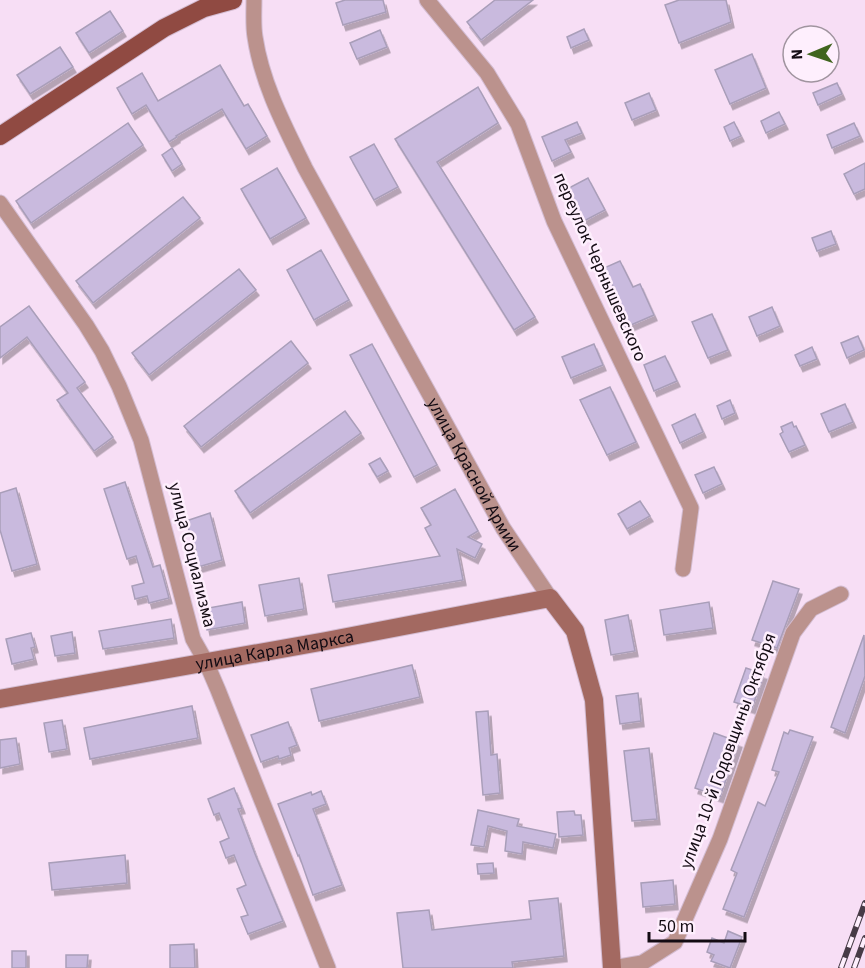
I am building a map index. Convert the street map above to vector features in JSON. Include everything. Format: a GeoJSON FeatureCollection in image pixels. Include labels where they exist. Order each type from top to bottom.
{"type":"FeatureCollection","features":[{"type":"Feature","properties":{"kind":"main road"},"geometry":{"type":"LineString","coordinates":[[0,136],[164,28],[204,8],[233,0]]}},
{"type":"Feature","properties":{"kind":"main road","name":"улица Карла Маркса"},"geometry":{"type":"LineString","coordinates":[[0,699],[412,626],[550,598]]}},
{"type":"Feature","properties":{"kind":"main road","name":"улица Красной Армии"},"geometry":{"type":"LineString","coordinates":[[550,598],[575,631],[594,700],[613,968]]}},
{"type":"Feature","properties":{"kind":"street","name":"улица Красной Армии"},"geometry":{"type":"LineString","coordinates":[[254,0],[254,36],[264,74],[278,112],[305,168],[503,528],[550,598]]}},
{"type":"Feature","properties":{"kind":"street","name":"переулок Чернышевского"},"geometry":{"type":"LineString","coordinates":[[427,0],[487,73],[518,124],[554,221],[691,508],[683,569]]}},
{"type":"Feature","properties":{"kind":"street","name":"улица Социализма"},"geometry":{"type":"LineString","coordinates":[[0,202],[86,326],[119,386],[141,440],[193,639],[206,662],[328,968]]}},
{"type":"Feature","properties":{"kind":"street","name":"улица 10-й Годовщины Октября"},"geometry":{"type":"LineString","coordinates":[[613,968],[642,963],[675,942],[720,839],[793,633],[811,609],[841,594]]}},
{"type":"Feature","properties":{"kind":"building"},"geometry":{"type":"Polygon","coordinates":[[[345,0],[383,0],[386,12],[343,25],[336,3],[345,0]]]}},
{"type":"Feature","properties":{"kind":"building"},"geometry":{"type":"Polygon","coordinates":[[[495,0],[533,0],[481,40],[467,22],[495,0]]]}},
{"type":"Feature","properties":{"kind":"building"},"geometry":{"type":"Polygon","coordinates":[[[679,0],[726,0],[731,22],[679,43],[665,5],[679,0]]]}},
{"type":"Feature","properties":{"kind":"building"},"geometry":{"type":"Polygon","coordinates":[[[110,11],[123,31],[89,53],[76,33],[110,11]]]}},
{"type":"Feature","properties":{"kind":"building"},"geometry":{"type":"Polygon","coordinates":[[[584,29],[589,40],[571,48],[567,37],[584,29]]]}},
{"type":"Feature","properties":{"kind":"building"},"geometry":{"type":"Polygon","coordinates":[[[380,30],[387,47],[357,59],[350,43],[380,30]]]}},
{"type":"Feature","properties":{"kind":"building"},"geometry":{"type":"Polygon","coordinates":[[[60,47],[73,67],[30,94],[17,75],[60,47]]]}},
{"type":"Feature","properties":{"kind":"building"},"geometry":{"type":"Polygon","coordinates":[[[752,54],[766,88],[730,104],[715,70],[752,54]]]}},
{"type":"Feature","properties":{"kind":"building"},"geometry":{"type":"Polygon","coordinates":[[[220,65],[244,106],[248,104],[267,136],[246,149],[222,109],[169,142],[146,105],[132,114],[117,88],[142,73],[158,101],[220,65]]]}},
{"type":"Feature","properties":{"kind":"building"},"geometry":{"type":"Polygon","coordinates":[[[837,84],[842,94],[818,105],[813,93],[837,84]]]}},
{"type":"Feature","properties":{"kind":"building"},"geometry":{"type":"Polygon","coordinates":[[[478,87],[498,123],[437,162],[535,317],[514,330],[395,139],[478,87]]]}},
{"type":"Feature","properties":{"kind":"building"},"geometry":{"type":"Polygon","coordinates":[[[649,93],[656,110],[632,120],[625,103],[649,93]]]}},
{"type":"Feature","properties":{"kind":"building"},"geometry":{"type":"Polygon","coordinates":[[[779,112],[785,124],[766,133],[761,121],[779,112]]]}},
{"type":"Feature","properties":{"kind":"building"},"geometry":{"type":"Polygon","coordinates":[[[577,122],[582,133],[565,140],[571,152],[552,161],[542,137],[577,122]]]}},
{"type":"Feature","properties":{"kind":"building"},"geometry":{"type":"Polygon","coordinates":[[[734,122],[741,136],[730,141],[724,127],[734,122]]]}},
{"type":"Feature","properties":{"kind":"building"},"geometry":{"type":"Polygon","coordinates":[[[128,123],[143,145],[31,223],[16,201],[128,123]]]}},
{"type":"Feature","properties":{"kind":"building"},"geometry":{"type":"Polygon","coordinates":[[[854,123],[860,136],[832,148],[827,135],[854,123]]]}},
{"type":"Feature","properties":{"kind":"building"},"geometry":{"type":"Polygon","coordinates":[[[374,144],[398,187],[374,200],[350,157],[374,144]]]}},
{"type":"Feature","properties":{"kind":"building"},"geometry":{"type":"Polygon","coordinates":[[[172,148],[182,164],[172,171],[162,155],[172,148]]]}},
{"type":"Feature","properties":{"kind":"building"},"geometry":{"type":"Polygon","coordinates":[[[865,163],[865,189],[854,194],[844,174],[865,163]]]}},
{"type":"Feature","properties":{"kind":"building"},"geometry":{"type":"Polygon","coordinates":[[[277,168],[306,218],[270,239],[241,189],[277,168]]]}},
{"type":"Feature","properties":{"kind":"building"},"geometry":{"type":"Polygon","coordinates":[[[588,178],[605,210],[582,222],[565,190],[588,178]]]}},
{"type":"Feature","properties":{"kind":"building"},"geometry":{"type":"Polygon","coordinates":[[[183,197],[200,218],[93,303],[76,281],[183,197]]]}},
{"type":"Feature","properties":{"kind":"building"},"geometry":{"type":"Polygon","coordinates":[[[831,231],[836,244],[817,251],[812,238],[831,231]]]}},
{"type":"Feature","properties":{"kind":"building"},"geometry":{"type":"Polygon","coordinates":[[[321,250],[349,300],[314,320],[287,270],[321,250]]]}},
{"type":"Feature","properties":{"kind":"building"},"geometry":{"type":"Polygon","coordinates":[[[620,261],[633,287],[640,284],[654,315],[624,328],[611,296],[617,294],[604,268],[620,261]]]}},
{"type":"Feature","properties":{"kind":"building"},"geometry":{"type":"Polygon","coordinates":[[[239,269],[256,290],[149,375],[132,353],[239,269]]]}},
{"type":"Feature","properties":{"kind":"building"},"geometry":{"type":"Polygon","coordinates":[[[29,306],[85,382],[77,388],[113,437],[94,451],[57,400],[68,393],[27,337],[0,358],[0,327],[29,306]]]}},
{"type":"Feature","properties":{"kind":"building"},"geometry":{"type":"Polygon","coordinates":[[[772,307],[780,326],[757,336],[749,317],[772,307]]]}},
{"type":"Feature","properties":{"kind":"building"},"geometry":{"type":"Polygon","coordinates":[[[712,314],[728,350],[708,358],[692,322],[712,314]]]}},
{"type":"Feature","properties":{"kind":"building"},"geometry":{"type":"Polygon","coordinates":[[[858,336],[864,350],[847,358],[841,343],[858,336]]]}},
{"type":"Feature","properties":{"kind":"building"},"geometry":{"type":"Polygon","coordinates":[[[291,341],[308,363],[201,447],[184,426],[291,341]]]}},
{"type":"Feature","properties":{"kind":"building"},"geometry":{"type":"Polygon","coordinates":[[[372,344],[437,465],[414,477],[350,355],[372,344]]]}},
{"type":"Feature","properties":{"kind":"building"},"geometry":{"type":"Polygon","coordinates":[[[594,344],[603,365],[571,378],[562,357],[594,344]]]}},
{"type":"Feature","properties":{"kind":"building"},"geometry":{"type":"Polygon","coordinates":[[[812,347],[817,359],[800,366],[795,355],[812,347]]]}},
{"type":"Feature","properties":{"kind":"building"},"geometry":{"type":"Polygon","coordinates":[[[665,356],[677,381],[654,391],[644,365],[665,356]]]}},
{"type":"Feature","properties":{"kind":"building"},"geometry":{"type":"Polygon","coordinates":[[[610,387],[636,442],[607,455],[580,400],[610,387]]]}},
{"type":"Feature","properties":{"kind":"building"},"geometry":{"type":"Polygon","coordinates":[[[730,400],[735,413],[722,419],[717,406],[730,400]]]}},
{"type":"Feature","properties":{"kind":"building"},"geometry":{"type":"Polygon","coordinates":[[[845,404],[853,422],[829,432],[821,414],[845,404]]]}},
{"type":"Feature","properties":{"kind":"building"},"geometry":{"type":"Polygon","coordinates":[[[345,411],[361,433],[250,513],[235,491],[345,411]]]}},
{"type":"Feature","properties":{"kind":"building"},"geometry":{"type":"Polygon","coordinates":[[[695,414],[703,432],[680,443],[672,425],[695,414]]]}},
{"type":"Feature","properties":{"kind":"building"},"geometry":{"type":"Polygon","coordinates":[[[792,422],[805,445],[789,452],[780,434],[783,432],[781,427],[792,422]]]}},
{"type":"Feature","properties":{"kind":"building"},"geometry":{"type":"Polygon","coordinates":[[[380,458],[388,471],[377,477],[369,464],[380,458]]]}},
{"type":"Feature","properties":{"kind":"building"},"geometry":{"type":"Polygon","coordinates":[[[714,467],[722,484],[703,493],[695,475],[714,467]]]}},
{"type":"Feature","properties":{"kind":"building"},"geometry":{"type":"Polygon","coordinates":[[[125,482],[153,567],[160,565],[169,598],[149,603],[147,596],[135,599],[132,586],[144,583],[136,556],[127,559],[104,489],[125,482]]]}},
{"type":"Feature","properties":{"kind":"building"},"geometry":{"type":"Polygon","coordinates":[[[16,488],[37,564],[12,571],[0,530],[0,493],[16,488]]]}},
{"type":"Feature","properties":{"kind":"building"},"geometry":{"type":"Polygon","coordinates":[[[455,489],[478,531],[468,537],[482,544],[475,558],[457,549],[463,580],[333,602],[328,575],[440,556],[425,528],[431,525],[421,508],[455,489]]]}},
{"type":"Feature","properties":{"kind":"building"},"geometry":{"type":"Polygon","coordinates":[[[640,501],[650,516],[627,529],[618,514],[640,501]]]}},
{"type":"Feature","properties":{"kind":"building"},"geometry":{"type":"Polygon","coordinates":[[[210,513],[222,560],[198,567],[194,551],[196,551],[186,521],[210,513]]]}},
{"type":"Feature","properties":{"kind":"building"},"geometry":{"type":"Polygon","coordinates":[[[299,578],[304,609],[265,616],[259,585],[299,578]]]}},
{"type":"Feature","properties":{"kind":"building"},"geometry":{"type":"Polygon","coordinates":[[[773,581],[799,589],[777,648],[752,640],[773,581]]]}},
{"type":"Feature","properties":{"kind":"building"},"geometry":{"type":"Polygon","coordinates":[[[242,602],[245,623],[207,630],[203,609],[242,602]]]}},
{"type":"Feature","properties":{"kind":"building"},"geometry":{"type":"Polygon","coordinates":[[[709,602],[713,628],[664,635],[660,610],[709,602]]]}},
{"type":"Feature","properties":{"kind":"building"},"geometry":{"type":"Polygon","coordinates":[[[628,615],[635,651],[611,655],[605,620],[628,615]]]}},
{"type":"Feature","properties":{"kind":"building"},"geometry":{"type":"Polygon","coordinates":[[[171,619],[174,638],[103,649],[99,631],[171,619]]]}},
{"type":"Feature","properties":{"kind":"building"},"geometry":{"type":"Polygon","coordinates":[[[72,632],[75,653],[55,656],[51,636],[72,632]]]}},
{"type":"Feature","properties":{"kind":"building"},"geometry":{"type":"Polygon","coordinates":[[[31,633],[35,647],[31,648],[34,659],[12,664],[6,639],[31,633]]]}},
{"type":"Feature","properties":{"kind":"building"},"geometry":{"type":"Polygon","coordinates":[[[864,635],[865,676],[845,733],[831,727],[864,635]]]}},
{"type":"Feature","properties":{"kind":"building"},"geometry":{"type":"Polygon","coordinates":[[[412,665],[420,697],[319,721],[311,689],[412,665]]]}},
{"type":"Feature","properties":{"kind":"building"},"geometry":{"type":"Polygon","coordinates":[[[746,668],[764,674],[752,708],[734,702],[746,668]]]}},
{"type":"Feature","properties":{"kind":"building"},"geometry":{"type":"Polygon","coordinates":[[[638,693],[641,721],[620,724],[616,696],[638,693]]]}},
{"type":"Feature","properties":{"kind":"building"},"geometry":{"type":"Polygon","coordinates":[[[192,706],[198,738],[90,759],[84,728],[192,706]]]}},
{"type":"Feature","properties":{"kind":"building"},"geometry":{"type":"Polygon","coordinates":[[[488,711],[491,755],[497,754],[500,793],[483,795],[476,712],[488,711]]]}},
{"type":"Feature","properties":{"kind":"building"},"geometry":{"type":"Polygon","coordinates":[[[62,720],[67,749],[49,752],[44,723],[62,720]]]}},
{"type":"Feature","properties":{"kind":"building"},"geometry":{"type":"Polygon","coordinates":[[[288,722],[297,745],[289,748],[291,755],[279,759],[278,756],[261,762],[251,735],[288,722]]]}},
{"type":"Feature","properties":{"kind":"building"},"geometry":{"type":"Polygon","coordinates":[[[790,730],[813,737],[744,917],[723,909],[737,873],[731,870],[758,802],[765,806],[779,772],[772,770],[784,732],[788,734],[790,730]]]}},
{"type":"Feature","properties":{"kind":"building"},"geometry":{"type":"Polygon","coordinates":[[[714,733],[739,742],[720,797],[695,788],[714,733]]]}},
{"type":"Feature","properties":{"kind":"building"},"geometry":{"type":"Polygon","coordinates":[[[16,738],[20,764],[0,768],[0,740],[16,738]]]}},
{"type":"Feature","properties":{"kind":"building"},"geometry":{"type":"Polygon","coordinates":[[[649,748],[657,819],[632,821],[624,751],[649,748]]]}},
{"type":"Feature","properties":{"kind":"building"},"geometry":{"type":"Polygon","coordinates":[[[234,788],[242,808],[238,809],[283,921],[248,934],[241,917],[248,915],[237,889],[246,885],[234,855],[226,858],[220,842],[229,838],[219,813],[214,815],[208,799],[234,788]]]}},
{"type":"Feature","properties":{"kind":"building"},"geometry":{"type":"Polygon","coordinates":[[[321,791],[326,804],[313,809],[342,885],[313,895],[278,804],[311,792],[312,795],[321,791]]]}},
{"type":"Feature","properties":{"kind":"building"},"geometry":{"type":"Polygon","coordinates":[[[478,810],[519,819],[517,826],[556,834],[553,848],[523,842],[522,854],[505,851],[507,831],[488,826],[484,847],[471,845],[478,810]]]}},
{"type":"Feature","properties":{"kind":"building"},"geometry":{"type":"Polygon","coordinates":[[[574,811],[575,815],[581,815],[583,835],[559,837],[557,812],[574,811]]]}},
{"type":"Feature","properties":{"kind":"building"},"geometry":{"type":"Polygon","coordinates":[[[125,855],[127,883],[52,890],[49,863],[125,855]]]}},
{"type":"Feature","properties":{"kind":"building"},"geometry":{"type":"Polygon","coordinates":[[[493,863],[494,873],[478,874],[477,864],[493,863]]]}},
{"type":"Feature","properties":{"kind":"building"},"geometry":{"type":"Polygon","coordinates":[[[673,880],[675,904],[643,907],[641,883],[673,880]]]}},
{"type":"Feature","properties":{"kind":"building"},"geometry":{"type":"Polygon","coordinates":[[[558,898],[564,956],[512,962],[513,968],[403,968],[397,913],[429,910],[432,930],[531,919],[529,901],[558,898]]]}},
{"type":"Feature","properties":{"kind":"building"},"geometry":{"type":"Polygon","coordinates":[[[728,931],[742,937],[730,968],[711,961],[714,955],[707,952],[712,938],[724,943],[728,931]]]}},
{"type":"Feature","properties":{"kind":"building"},"geometry":{"type":"Polygon","coordinates":[[[194,944],[195,968],[170,968],[170,945],[194,944]]]}},
{"type":"Feature","properties":{"kind":"building"},"geometry":{"type":"Polygon","coordinates":[[[12,951],[26,951],[26,968],[12,968],[12,951]]]}},
{"type":"Feature","properties":{"kind":"building"},"geometry":{"type":"Polygon","coordinates":[[[66,955],[88,955],[87,968],[66,968],[66,955]]]}},
{"type":"Feature","properties":{"kind":"railway"},"geometry":{"type":"LineString","coordinates":[[841,968],[865,903]]}},
{"type":"Feature","properties":{"kind":"railway"},"geometry":{"type":"LineString","coordinates":[[854,968],[865,938]]}}]}
